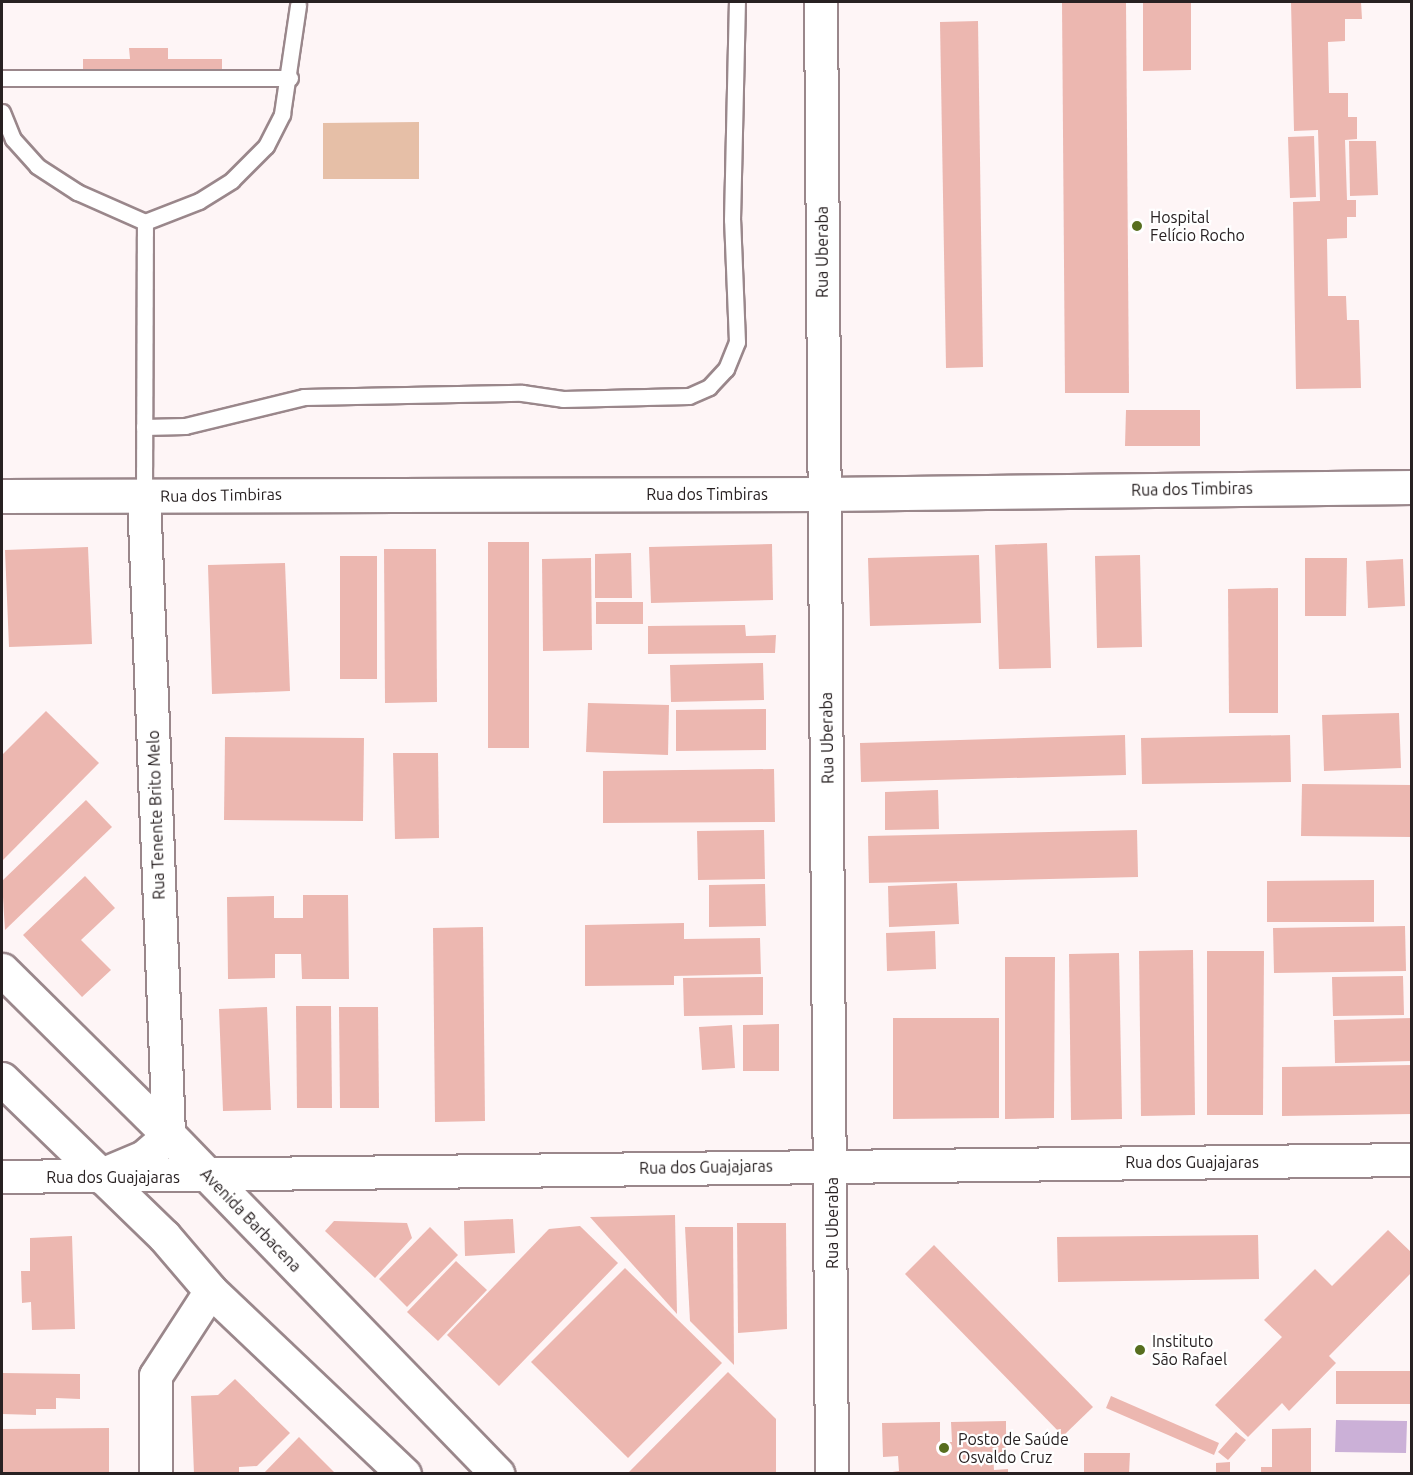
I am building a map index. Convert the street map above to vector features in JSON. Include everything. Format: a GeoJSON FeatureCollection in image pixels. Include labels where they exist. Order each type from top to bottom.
{"type":"FeatureCollection","features":[{"type":"Feature","properties":{"kind":"street","name":"Rua Uberaba"},"geometry":{"type":"LineString","coordinates":[[821,2],[832,1165],[832,1473]]}},
{"type":"Feature","properties":{"kind":"street","name":"Rua dos Timbiras"},"geometry":{"type":"LineString","coordinates":[[2,496],[824,494],[1412,487]]}},
{"type":"Feature","properties":{"kind":"street","name":"Rua Tenente Brito Melo"},"geometry":{"type":"LineString","coordinates":[[144,496],[169,1135]]}},
{"type":"Feature","properties":{"kind":"street","name":"Avenida Barbacena"},"geometry":{"type":"LineString","coordinates":[[2,970],[169,1135],[498,1473]]}},
{"type":"Feature","properties":{"kind":"street"},"geometry":{"type":"LineString","coordinates":[[2,1079],[99,1176],[164,1236],[211,1291],[404,1473]]}},
{"type":"Feature","properties":{"kind":"street"},"geometry":{"type":"LineString","coordinates":[[99,1176],[144,1157],[169,1135]]}},
{"type":"Feature","properties":{"kind":"street","name":"Rua dos Guajajaras"},"geometry":{"type":"LineString","coordinates":[[2,1177],[208,1177],[832,1165],[1412,1160]]}},
{"type":"Feature","properties":{"kind":"street"},"geometry":{"type":"LineString","coordinates":[[156,1473],[156,1376],[211,1291]]}},
{"type":"Feature","properties":{"kind":"lane"},"geometry":{"type":"LineString","coordinates":[[144,427],[185,426],[304,397],[522,393],[563,399],[678,397],[689,396],[709,387],[726,369],[737,342],[732,220],[737,2]]}},
{"type":"Feature","properties":{"kind":"lane"},"geometry":{"type":"LineString","coordinates":[[2,112],[13,139],[37,166],[77,192],[145,222],[199,201],[249,166],[266,146],[282,114],[290,78],[298,5]]}},
{"type":"Feature","properties":{"kind":"lane"},"geometry":{"type":"LineString","coordinates":[[2,78],[290,78]]}},
{"type":"Feature","properties":{"kind":"lane"},"geometry":{"type":"LineString","coordinates":[[144,496],[145,222]]}},
{"type":"Feature","properties":{"kind":"shaded area"},"geometry":{"type":"Polygon","coordinates":[[[419,122],[419,179],[323,179],[323,123],[419,122]]]}},
{"type":"Feature","properties":{"kind":"shaded area"},"geometry":{"type":"Polygon","coordinates":[[[1336,1420],[1407,1421],[1406,1453],[1335,1452],[1336,1420]]]}},
{"type":"Feature","properties":{"kind":"building"},"geometry":{"type":"Polygon","coordinates":[[[1062,2],[1126,2],[1129,393],[1065,393],[1062,2]]]}},
{"type":"Feature","properties":{"kind":"building"},"geometry":{"type":"Polygon","coordinates":[[[1143,2],[1191,2],[1191,70],[1143,71],[1143,2]]]}},
{"type":"Feature","properties":{"kind":"building"},"geometry":{"type":"Polygon","coordinates":[[[1291,2],[1361,2],[1362,19],[1345,19],[1345,41],[1328,42],[1329,93],[1348,93],[1348,117],[1357,117],[1357,139],[1345,140],[1347,200],[1356,200],[1356,217],[1347,217],[1347,238],[1327,239],[1328,296],[1346,296],[1347,320],[1359,320],[1361,388],[1296,389],[1293,202],[1320,201],[1318,130],[1294,131],[1291,2]]]}},
{"type":"Feature","properties":{"kind":"building"},"geometry":{"type":"Polygon","coordinates":[[[978,21],[983,367],[946,368],[940,22],[978,21]]]}},
{"type":"Feature","properties":{"kind":"building"},"geometry":{"type":"Polygon","coordinates":[[[129,48],[168,48],[168,59],[222,59],[222,72],[83,72],[83,59],[130,59],[129,48]]]}},
{"type":"Feature","properties":{"kind":"building"},"geometry":{"type":"Polygon","coordinates":[[[1314,136],[1316,197],[1290,198],[1288,137],[1314,136]]]}},
{"type":"Feature","properties":{"kind":"building"},"geometry":{"type":"Polygon","coordinates":[[[1349,141],[1376,141],[1378,195],[1350,196],[1349,141]]]}},
{"type":"Feature","properties":{"kind":"building"},"geometry":{"type":"Polygon","coordinates":[[[1126,410],[1200,410],[1200,446],[1125,446],[1126,410]]]}},
{"type":"Feature","properties":{"kind":"building"},"geometry":{"type":"Polygon","coordinates":[[[488,542],[529,542],[529,748],[488,748],[488,542]]]}},
{"type":"Feature","properties":{"kind":"building"},"geometry":{"type":"Polygon","coordinates":[[[1047,543],[1051,668],[999,669],[995,545],[1047,543]]]}},
{"type":"Feature","properties":{"kind":"building"},"geometry":{"type":"Polygon","coordinates":[[[772,544],[773,600],[651,603],[649,547],[772,544]]]}},
{"type":"Feature","properties":{"kind":"building"},"geometry":{"type":"Polygon","coordinates":[[[88,547],[92,644],[9,647],[5,550],[88,547]]]}},
{"type":"Feature","properties":{"kind":"building"},"geometry":{"type":"Polygon","coordinates":[[[384,549],[436,549],[437,702],[385,703],[384,549]]]}},
{"type":"Feature","properties":{"kind":"building"},"geometry":{"type":"Polygon","coordinates":[[[631,553],[632,598],[595,598],[595,554],[631,553]]]}},
{"type":"Feature","properties":{"kind":"building"},"geometry":{"type":"Polygon","coordinates":[[[979,555],[981,623],[870,626],[868,558],[979,555]]]}},
{"type":"Feature","properties":{"kind":"building"},"geometry":{"type":"Polygon","coordinates":[[[1140,555],[1142,647],[1097,648],[1095,556],[1140,555]]]}},
{"type":"Feature","properties":{"kind":"building"},"geometry":{"type":"Polygon","coordinates":[[[340,556],[377,556],[377,679],[340,679],[340,556]]]}},
{"type":"Feature","properties":{"kind":"building"},"geometry":{"type":"Polygon","coordinates":[[[591,558],[592,650],[543,651],[542,559],[591,558]]]}},
{"type":"Feature","properties":{"kind":"building"},"geometry":{"type":"Polygon","coordinates":[[[1305,558],[1347,558],[1346,616],[1305,616],[1305,558]]]}},
{"type":"Feature","properties":{"kind":"building"},"geometry":{"type":"Polygon","coordinates":[[[1403,559],[1405,606],[1368,608],[1366,561],[1403,559]]]}},
{"type":"Feature","properties":{"kind":"building"},"geometry":{"type":"Polygon","coordinates":[[[285,563],[290,691],[212,694],[208,565],[285,563]]]}},
{"type":"Feature","properties":{"kind":"building"},"geometry":{"type":"Polygon","coordinates":[[[1278,588],[1278,713],[1229,713],[1228,589],[1278,588]]]}},
{"type":"Feature","properties":{"kind":"building"},"geometry":{"type":"Polygon","coordinates":[[[596,602],[643,602],[643,624],[596,624],[596,602]]]}},
{"type":"Feature","properties":{"kind":"building"},"geometry":{"type":"Polygon","coordinates":[[[745,625],[746,636],[776,635],[775,653],[648,654],[648,626],[745,625]]]}},
{"type":"Feature","properties":{"kind":"building"},"geometry":{"type":"Polygon","coordinates":[[[763,663],[764,700],[671,702],[670,665],[763,663]]]}},
{"type":"Feature","properties":{"kind":"building"},"geometry":{"type":"Polygon","coordinates":[[[588,703],[669,705],[668,755],[586,752],[588,703]]]}},
{"type":"Feature","properties":{"kind":"building"},"geometry":{"type":"Polygon","coordinates":[[[766,709],[766,750],[676,751],[676,710],[766,709]]]}},
{"type":"Feature","properties":{"kind":"building"},"geometry":{"type":"Polygon","coordinates":[[[46,711],[99,763],[2,861],[2,755],[46,711]]]}},
{"type":"Feature","properties":{"kind":"building"},"geometry":{"type":"Polygon","coordinates":[[[1399,713],[1401,768],[1324,771],[1322,715],[1399,713]]]}},
{"type":"Feature","properties":{"kind":"building"},"geometry":{"type":"Polygon","coordinates":[[[1125,735],[1126,775],[861,782],[860,743],[1125,735]]]}},
{"type":"Feature","properties":{"kind":"building"},"geometry":{"type":"Polygon","coordinates":[[[1290,735],[1291,782],[1142,784],[1141,738],[1290,735]]]}},
{"type":"Feature","properties":{"kind":"building"},"geometry":{"type":"Polygon","coordinates":[[[225,737],[364,738],[363,821],[224,820],[225,737]]]}},
{"type":"Feature","properties":{"kind":"building"},"geometry":{"type":"Polygon","coordinates":[[[393,753],[438,753],[439,838],[395,839],[393,753]]]}},
{"type":"Feature","properties":{"kind":"building"},"geometry":{"type":"Polygon","coordinates":[[[774,769],[775,822],[603,823],[603,771],[774,769]]]}},
{"type":"Feature","properties":{"kind":"building"},"geometry":{"type":"Polygon","coordinates":[[[1302,784],[1412,785],[1412,837],[1301,836],[1302,784]]]}},
{"type":"Feature","properties":{"kind":"building"},"geometry":{"type":"Polygon","coordinates":[[[938,790],[939,829],[885,830],[885,792],[938,790]]]}},
{"type":"Feature","properties":{"kind":"building"},"geometry":{"type":"Polygon","coordinates":[[[86,800],[112,827],[5,930],[2,881],[86,800]]]}},
{"type":"Feature","properties":{"kind":"building"},"geometry":{"type":"Polygon","coordinates":[[[764,830],[765,879],[698,880],[697,831],[764,830]]]}},
{"type":"Feature","properties":{"kind":"building"},"geometry":{"type":"Polygon","coordinates":[[[1137,830],[1138,877],[869,883],[868,836],[1137,830]]]}},
{"type":"Feature","properties":{"kind":"building"},"geometry":{"type":"Polygon","coordinates":[[[85,876],[115,908],[81,940],[111,970],[82,997],[23,935],[85,876]]]}},
{"type":"Feature","properties":{"kind":"building"},"geometry":{"type":"Polygon","coordinates":[[[1374,880],[1374,922],[1267,922],[1267,881],[1374,880]]]}},
{"type":"Feature","properties":{"kind":"building"},"geometry":{"type":"Polygon","coordinates":[[[957,883],[959,924],[889,927],[888,886],[957,883]]]}},
{"type":"Feature","properties":{"kind":"building"},"geometry":{"type":"Polygon","coordinates":[[[765,884],[766,926],[709,927],[709,885],[765,884]]]}},
{"type":"Feature","properties":{"kind":"building"},"geometry":{"type":"Polygon","coordinates":[[[303,895],[348,895],[349,979],[302,979],[301,954],[275,954],[275,978],[228,979],[227,897],[274,896],[274,918],[303,918],[303,895]]]}},
{"type":"Feature","properties":{"kind":"building"},"geometry":{"type":"Polygon","coordinates":[[[684,923],[684,939],[760,938],[761,974],[674,976],[674,985],[585,986],[585,925],[684,923]]]}},
{"type":"Feature","properties":{"kind":"building"},"geometry":{"type":"Polygon","coordinates":[[[1405,926],[1406,971],[1274,973],[1273,928],[1405,926]]]}},
{"type":"Feature","properties":{"kind":"building"},"geometry":{"type":"Polygon","coordinates":[[[483,927],[485,1121],[435,1122],[433,928],[483,927]]]}},
{"type":"Feature","properties":{"kind":"building"},"geometry":{"type":"Polygon","coordinates":[[[935,931],[936,969],[887,971],[886,933],[935,931]]]}},
{"type":"Feature","properties":{"kind":"building"},"geometry":{"type":"Polygon","coordinates":[[[1193,950],[1195,1115],[1141,1116],[1139,951],[1193,950]]]}},
{"type":"Feature","properties":{"kind":"building"},"geometry":{"type":"Polygon","coordinates":[[[1207,951],[1264,951],[1263,1115],[1207,1115],[1207,951]]]}},
{"type":"Feature","properties":{"kind":"building"},"geometry":{"type":"Polygon","coordinates":[[[1119,953],[1122,1119],[1071,1120],[1069,954],[1119,953]]]}},
{"type":"Feature","properties":{"kind":"building"},"geometry":{"type":"Polygon","coordinates":[[[1005,957],[1055,957],[1054,1118],[1005,1119],[1005,957]]]}},
{"type":"Feature","properties":{"kind":"building"},"geometry":{"type":"Polygon","coordinates":[[[1403,976],[1404,1015],[1333,1016],[1332,977],[1403,976]]]}},
{"type":"Feature","properties":{"kind":"building"},"geometry":{"type":"Polygon","coordinates":[[[763,977],[763,1015],[684,1016],[683,978],[763,977]]]}},
{"type":"Feature","properties":{"kind":"building"},"geometry":{"type":"Polygon","coordinates":[[[296,1006],[331,1006],[332,1108],[297,1108],[296,1006]]]}},
{"type":"Feature","properties":{"kind":"building"},"geometry":{"type":"Polygon","coordinates":[[[267,1007],[271,1110],[223,1111],[219,1009],[267,1007]]]}},
{"type":"Feature","properties":{"kind":"building"},"geometry":{"type":"Polygon","coordinates":[[[339,1007],[378,1007],[379,1108],[340,1108],[339,1007]]]}},
{"type":"Feature","properties":{"kind":"building"},"geometry":{"type":"Polygon","coordinates":[[[893,1018],[999,1018],[999,1118],[893,1119],[893,1018]]]}},
{"type":"Feature","properties":{"kind":"building"},"geometry":{"type":"Polygon","coordinates":[[[1412,1018],[1412,1061],[1335,1063],[1334,1020],[1412,1018]]]}},
{"type":"Feature","properties":{"kind":"building"},"geometry":{"type":"Polygon","coordinates":[[[779,1024],[779,1071],[743,1071],[743,1025],[779,1024]]]}},
{"type":"Feature","properties":{"kind":"building"},"geometry":{"type":"Polygon","coordinates":[[[732,1025],[735,1068],[702,1070],[699,1027],[732,1025]]]}},
{"type":"Feature","properties":{"kind":"building"},"geometry":{"type":"Polygon","coordinates":[[[1412,1065],[1412,1114],[1282,1116],[1282,1067],[1412,1065]]]}},
{"type":"Feature","properties":{"kind":"building"},"geometry":{"type":"Polygon","coordinates":[[[675,1215],[677,1314],[590,1217],[675,1215]]]}},
{"type":"Feature","properties":{"kind":"building"},"geometry":{"type":"Polygon","coordinates":[[[513,1219],[515,1253],[465,1256],[464,1221],[513,1219]]]}},
{"type":"Feature","properties":{"kind":"building"},"geometry":{"type":"Polygon","coordinates":[[[334,1221],[407,1223],[412,1238],[375,1278],[325,1231],[334,1221]]]}},
{"type":"Feature","properties":{"kind":"building"},"geometry":{"type":"Polygon","coordinates":[[[737,1223],[786,1223],[787,1329],[738,1333],[737,1223]]]}},
{"type":"Feature","properties":{"kind":"building"},"geometry":{"type":"Polygon","coordinates":[[[580,1226],[618,1263],[499,1386],[447,1335],[549,1229],[580,1226]]]}},
{"type":"Feature","properties":{"kind":"building"},"geometry":{"type":"Polygon","coordinates":[[[430,1227],[458,1255],[407,1307],[379,1279],[430,1227]]]}},
{"type":"Feature","properties":{"kind":"building"},"geometry":{"type":"Polygon","coordinates":[[[685,1227],[733,1227],[734,1365],[690,1321],[685,1227]]]}},
{"type":"Feature","properties":{"kind":"building"},"geometry":{"type":"Polygon","coordinates":[[[1388,1230],[1412,1253],[1412,1272],[1329,1356],[1336,1363],[1289,1411],[1282,1403],[1248,1437],[1215,1405],[1282,1337],[1264,1320],[1315,1269],[1332,1286],[1388,1230]]]}},
{"type":"Feature","properties":{"kind":"building"},"geometry":{"type":"Polygon","coordinates":[[[1258,1235],[1259,1279],[1058,1282],[1057,1237],[1258,1235]]]}},
{"type":"Feature","properties":{"kind":"building"},"geometry":{"type":"Polygon","coordinates":[[[72,1236],[75,1329],[32,1330],[31,1302],[22,1303],[21,1271],[30,1271],[30,1238],[72,1236]]]}},
{"type":"Feature","properties":{"kind":"building"},"geometry":{"type":"Polygon","coordinates":[[[934,1245],[1093,1407],[1063,1436],[905,1274],[934,1245]]]}},
{"type":"Feature","properties":{"kind":"building"},"geometry":{"type":"Polygon","coordinates":[[[456,1261],[487,1290],[438,1341],[407,1312],[456,1261]]]}},
{"type":"Feature","properties":{"kind":"building"},"geometry":{"type":"Polygon","coordinates":[[[625,1268],[722,1363],[628,1458],[531,1362],[625,1268]]]}},
{"type":"Feature","properties":{"kind":"building"},"geometry":{"type":"Polygon","coordinates":[[[1336,1371],[1412,1371],[1412,1404],[1336,1404],[1336,1371]]]}},
{"type":"Feature","properties":{"kind":"building"},"geometry":{"type":"Polygon","coordinates":[[[728,1372],[776,1419],[776,1474],[627,1474],[728,1372]]]}},
{"type":"Feature","properties":{"kind":"building"},"geometry":{"type":"Polygon","coordinates":[[[2,1373],[80,1374],[80,1399],[56,1398],[56,1409],[36,1409],[36,1415],[2,1414],[2,1373]]]}},
{"type":"Feature","properties":{"kind":"building"},"geometry":{"type":"Polygon","coordinates":[[[235,1379],[290,1433],[257,1466],[239,1467],[239,1474],[194,1474],[191,1396],[218,1395],[235,1379]]]}},
{"type":"Feature","properties":{"kind":"building"},"geometry":{"type":"Polygon","coordinates":[[[1111,1396],[1219,1443],[1214,1455],[1106,1408],[1111,1396]]]}},
{"type":"Feature","properties":{"kind":"building","name":"Posto de Saúde Osvaldo Cruz"},"geometry":{"type":"Polygon","coordinates":[[[1006,1421],[1006,1453],[993,1454],[994,1470],[1008,1469],[1008,1474],[879,1474],[899,1471],[898,1456],[883,1457],[882,1423],[940,1422],[940,1442],[952,1442],[951,1422],[1006,1421]]]}},
{"type":"Feature","properties":{"kind":"building"},"geometry":{"type":"Polygon","coordinates":[[[109,1428],[109,1474],[2,1474],[2,1429],[109,1428]]]}},
{"type":"Feature","properties":{"kind":"building"},"geometry":{"type":"Polygon","coordinates":[[[1311,1428],[1311,1474],[1261,1474],[1261,1467],[1272,1467],[1272,1429],[1311,1428]]]}},
{"type":"Feature","properties":{"kind":"building"},"geometry":{"type":"Polygon","coordinates":[[[1236,1432],[1246,1440],[1228,1460],[1218,1452],[1236,1432]]]}},
{"type":"Feature","properties":{"kind":"building"},"geometry":{"type":"Polygon","coordinates":[[[299,1437],[336,1474],[263,1474],[299,1437]]]}},
{"type":"Feature","properties":{"kind":"building"},"geometry":{"type":"Polygon","coordinates":[[[1084,1453],[1130,1453],[1129,1474],[1084,1474],[1084,1453]]]}},
{"type":"Feature","properties":{"kind":"building"},"geometry":{"type":"Polygon","coordinates":[[[1230,1462],[1230,1474],[1216,1474],[1216,1463],[1230,1462]]]}},
{"type":"Feature","properties":{"kind":"place","name":"Hospital Felício Rocho"},"geometry":{"type":"Point","coordinates":[1137,226]}},
{"type":"Feature","properties":{"kind":"place","name":"Instituto São Rafael"},"geometry":{"type":"Point","coordinates":[1140,1350]}},
{"type":"Feature","properties":{"kind":"place","name":"Posto de Saúde Osvaldo Cruz"},"geometry":{"type":"Point","coordinates":[944,1448]}}]}
